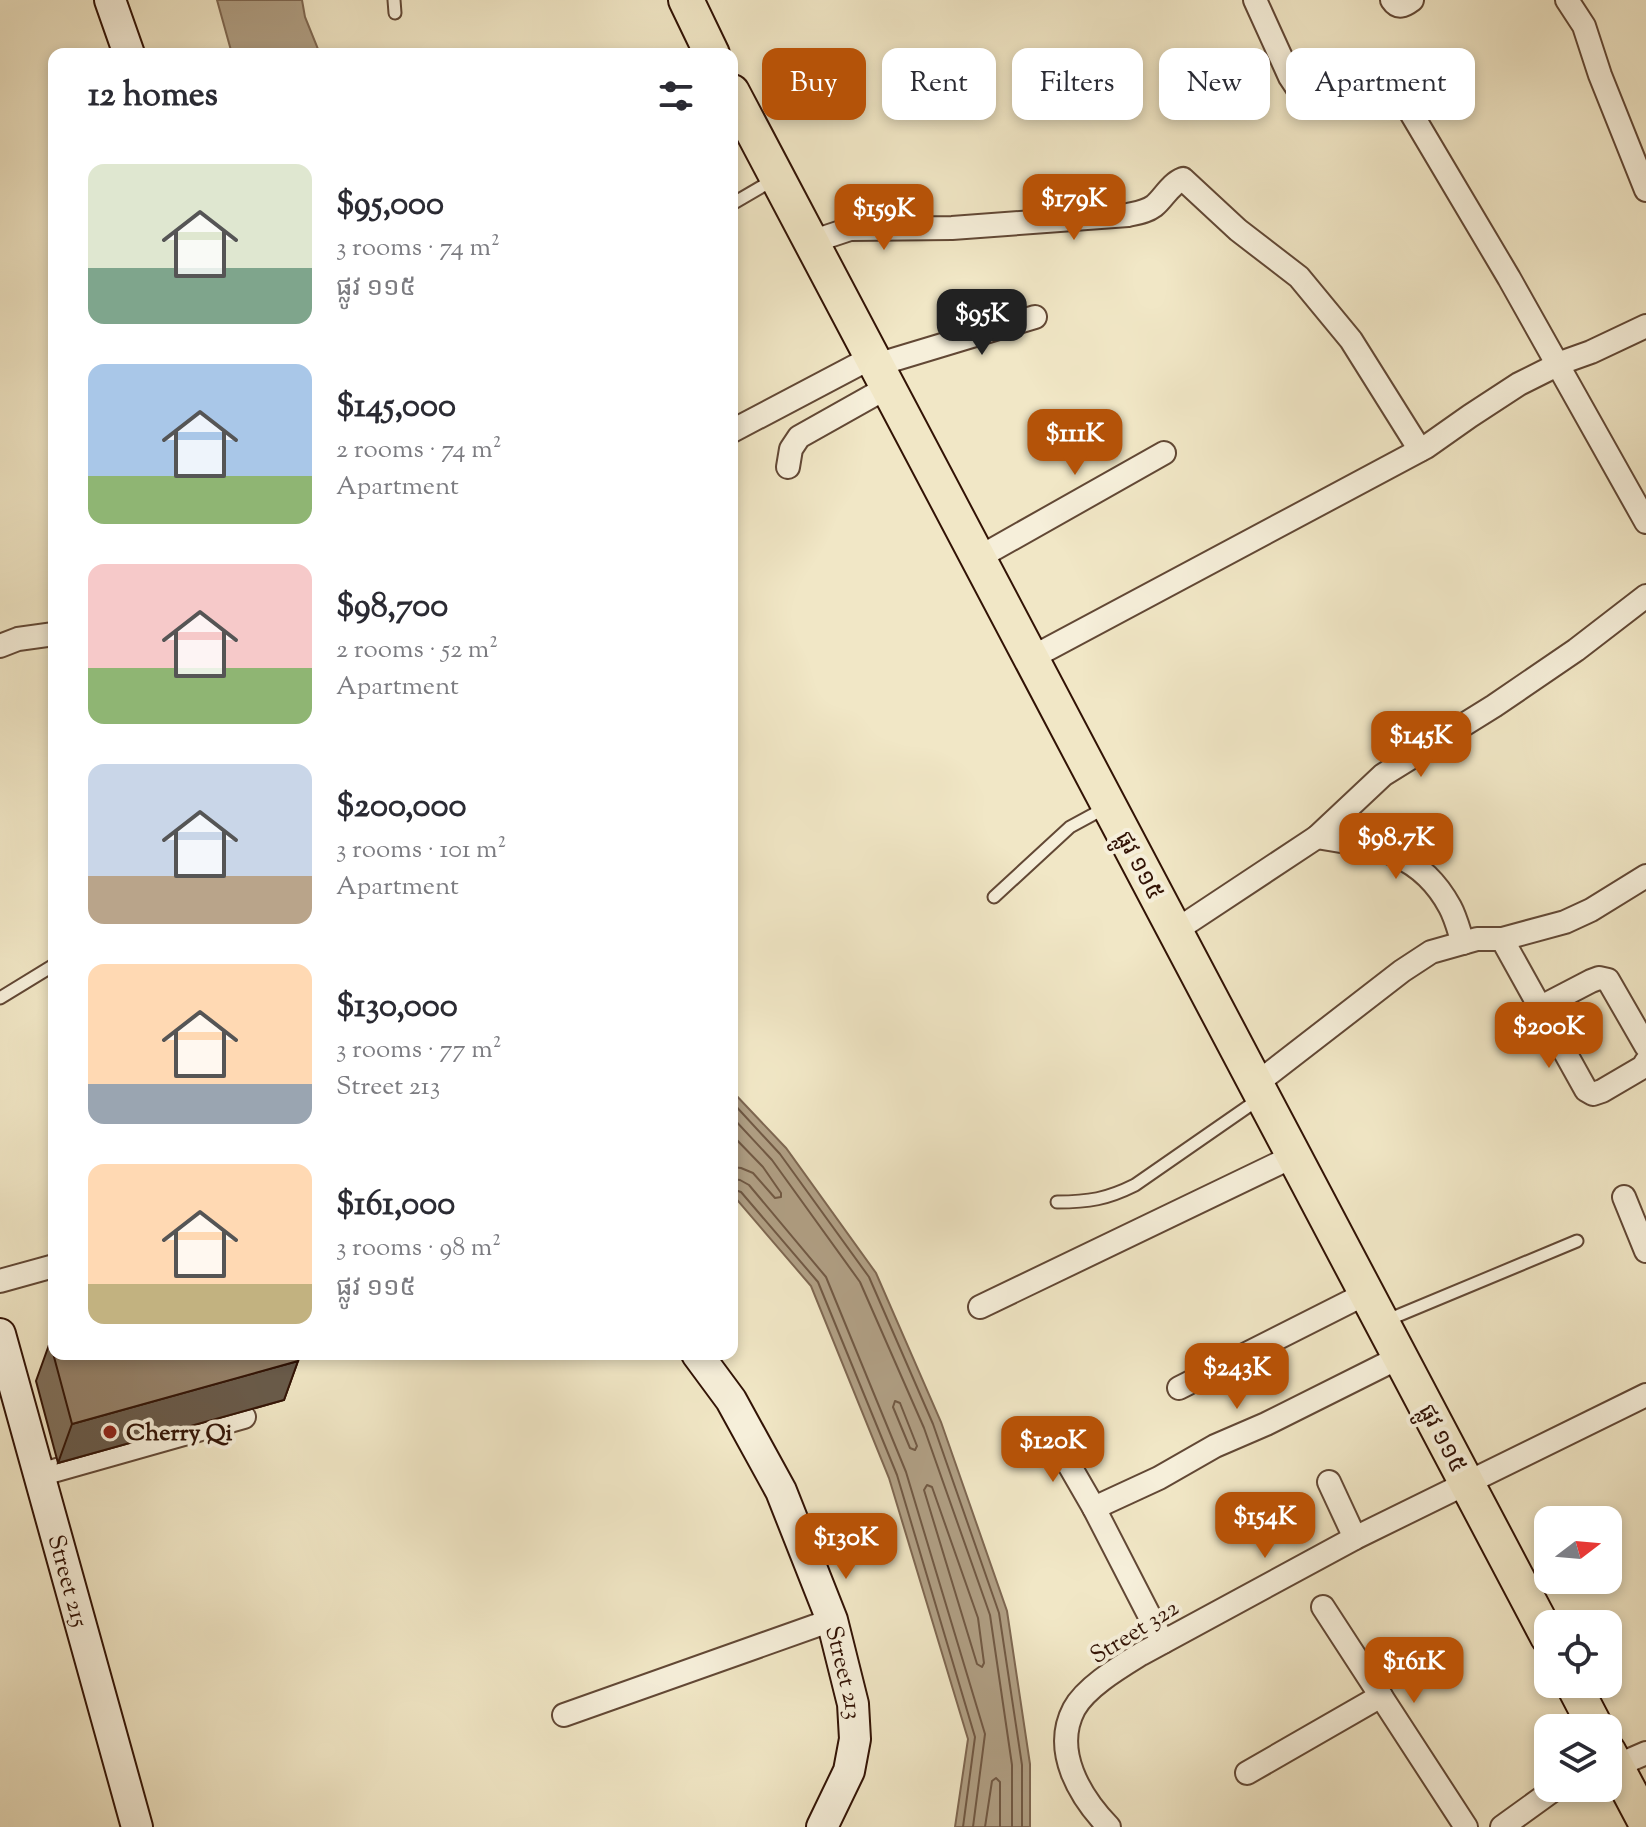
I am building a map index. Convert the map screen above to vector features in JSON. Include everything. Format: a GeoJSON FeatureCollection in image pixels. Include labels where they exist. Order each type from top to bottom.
{"type":"FeatureCollection","features":[{"type":"Feature","properties":{"kind":"main road"},"geometry":{"type":"LineString","coordinates":[[686,0],[709,48]]}},
{"type":"Feature","properties":{"kind":"main road","name":"ផ្លូវ ១១៥"},"geometry":{"type":"LineString","coordinates":[[738,103],[1534,1610]]}},
{"type":"Feature","properties":{"kind":"main road"},"geometry":{"type":"LineString","coordinates":[[1623,1757],[1646,1823]]}},
{"type":"Feature","properties":{"kind":"street"},"geometry":{"type":"LineString","coordinates":[[110,0],[127,48]]}},
{"type":"Feature","properties":{"kind":"street"},"geometry":{"type":"LineString","coordinates":[[1255,0],[1300,92],[1311,97],[1327,97],[1386,86],[1398,91],[1509,278],[1646,522]]}},
{"type":"Feature","properties":{"kind":"street"},"geometry":{"type":"LineString","coordinates":[[1392,0],[1399,6],[1412,0]]}},
{"type":"Feature","properties":{"kind":"street"},"geometry":{"type":"LineString","coordinates":[[1567,0],[1584,26],[1646,190]]}},
{"type":"Feature","properties":{"kind":"street"},"geometry":{"type":"LineString","coordinates":[[811,242],[850,229],[952,228],[1128,215],[1146,211],[1177,181],[1183,179],[1238,230],[1299,277],[1351,340],[1420,450]]}},
{"type":"Feature","properties":{"kind":"street"},"geometry":{"type":"LineString","coordinates":[[788,467],[791,449],[799,437],[878,369],[1035,317]]}},
{"type":"Feature","properties":{"kind":"street"},"geometry":{"type":"LineString","coordinates":[[1031,658],[1420,450],[1519,384],[1646,326]]}},
{"type":"Feature","properties":{"kind":"street"},"geometry":{"type":"LineString","coordinates":[[738,428],[863,362],[878,369]]}},
{"type":"Feature","properties":{"kind":"street"},"geometry":{"type":"LineString","coordinates":[[978,558],[1164,453]]}},
{"type":"Feature","properties":{"kind":"street"},"geometry":{"type":"LineString","coordinates":[[1175,931],[1317,837],[1383,775],[1518,690],[1646,596]]}},
{"type":"Feature","properties":{"kind":"street"},"geometry":{"type":"LineString","coordinates":[[0,646],[18,639],[48,635]]}},
{"type":"Feature","properties":{"kind":"street"},"geometry":{"type":"LineString","coordinates":[[1317,837],[1363,845],[1403,858],[1428,875],[1451,908],[1463,943]]}},
{"type":"Feature","properties":{"kind":"street"},"geometry":{"type":"LineString","coordinates":[[1259,1090],[1402,971],[1431,952],[1477,939],[1502,939],[1565,922],[1591,910],[1646,876]]}},
{"type":"Feature","properties":{"kind":"street"},"geometry":{"type":"LineString","coordinates":[[1502,939],[1586,1090],[1593,1094],[1602,1091],[1643,1067],[1646,1062]]}},
{"type":"Feature","properties":{"kind":"street"},"geometry":{"type":"LineString","coordinates":[[1541,1007],[1591,981],[1599,978],[1608,980],[1646,1046]]}},
{"type":"Feature","properties":{"kind":"street"},"geometry":{"type":"LineString","coordinates":[[980,1307],[1294,1156]]}},
{"type":"Feature","properties":{"kind":"street"},"geometry":{"type":"LineString","coordinates":[[1624,1197],[1646,1251]]}},
{"type":"Feature","properties":{"kind":"street"},"geometry":{"type":"LineString","coordinates":[[0,1281],[48,1268]]}},
{"type":"Feature","properties":{"kind":"street"},"geometry":{"type":"LineString","coordinates":[[1179,1388],[1374,1308]]}},
{"type":"Feature","properties":{"kind":"street","name":"Street 215"},"geometry":{"type":"LineString","coordinates":[[0,1334],[132,1826]]}},
{"type":"Feature","properties":{"kind":"street"},"geometry":{"type":"LineString","coordinates":[[1094,1508],[1400,1357]]}},
{"type":"Feature","properties":{"kind":"street","name":"Street 213"},"geometry":{"type":"LineString","coordinates":[[701,1360],[731,1400],[781,1491],[832,1620],[853,1704],[855,1739],[849,1771],[822,1827]]}},
{"type":"Feature","properties":{"kind":"street","name":"Street 322"},"geometry":{"type":"LineString","coordinates":[[1109,1827],[1094,1812],[1074,1780],[1066,1748],[1067,1728],[1074,1708],[1088,1692],[1123,1665],[1355,1538],[1646,1395]]}},
{"type":"Feature","properties":{"kind":"street"},"geometry":{"type":"LineString","coordinates":[[39,1475],[244,1417]]}},
{"type":"Feature","properties":{"kind":"street"},"geometry":{"type":"LineString","coordinates":[[1053,1437],[1094,1508],[1163,1642]]}},
{"type":"Feature","properties":{"kind":"street"},"geometry":{"type":"LineString","coordinates":[[1329,1482],[1355,1538]]}},
{"type":"Feature","properties":{"kind":"street"},"geometry":{"type":"LineString","coordinates":[[1323,1607],[1466,1827]]}},
{"type":"Feature","properties":{"kind":"street"},"geometry":{"type":"LineString","coordinates":[[564,1715],[832,1620]]}},
{"type":"Feature","properties":{"kind":"street"},"geometry":{"type":"LineString","coordinates":[[1247,1773],[1381,1696]]}},
{"type":"Feature","properties":{"kind":"street"},"geometry":{"type":"LineString","coordinates":[[1502,1827],[1538,1802]]}},
{"type":"Feature","properties":{"kind":"lane"},"geometry":{"type":"LineString","coordinates":[[394,0],[395,13]]}},
{"type":"Feature","properties":{"kind":"lane"},"geometry":{"type":"LineString","coordinates":[[738,200],[777,177]]}},
{"type":"Feature","properties":{"kind":"lane"},"geometry":{"type":"LineString","coordinates":[[994,897],[1070,827],[1109,805]]}},
{"type":"Feature","properties":{"kind":"lane"},"geometry":{"type":"LineString","coordinates":[[0,998],[48,969]]}},
{"type":"Feature","properties":{"kind":"lane"},"geometry":{"type":"LineString","coordinates":[[1057,1202],[1086,1202],[1117,1194],[1135,1185],[1259,1090]]}},
{"type":"Feature","properties":{"kind":"lane"},"geometry":{"type":"LineString","coordinates":[[1374,1308],[1577,1241]]}},
{"type":"Feature","properties":{"kind":"water"},"geometry":{"type":"Polygon","coordinates":[[[217,0],[302,0],[318,48],[230,48],[217,0]]]}},
{"type":"Feature","properties":{"kind":"water"},"geometry":{"type":"Polygon","coordinates":[[[738,1097],[786,1148],[876,1273],[941,1422],[1007,1611],[1030,1764],[1030,1827],[955,1827],[968,1739],[889,1478],[811,1286],[738,1201],[738,1097]]]}},
{"type":"Feature","properties":{"kind":"building"},"geometry":{"type":"Polygon","coordinates":[[[55,1360],[298,1361],[72,1424],[55,1360]]]}},
{"type":"Feature","properties":{"kind":"place","name":"Cherry Qi"},"geometry":{"type":"Point","coordinates":[110,1432]}}]}
